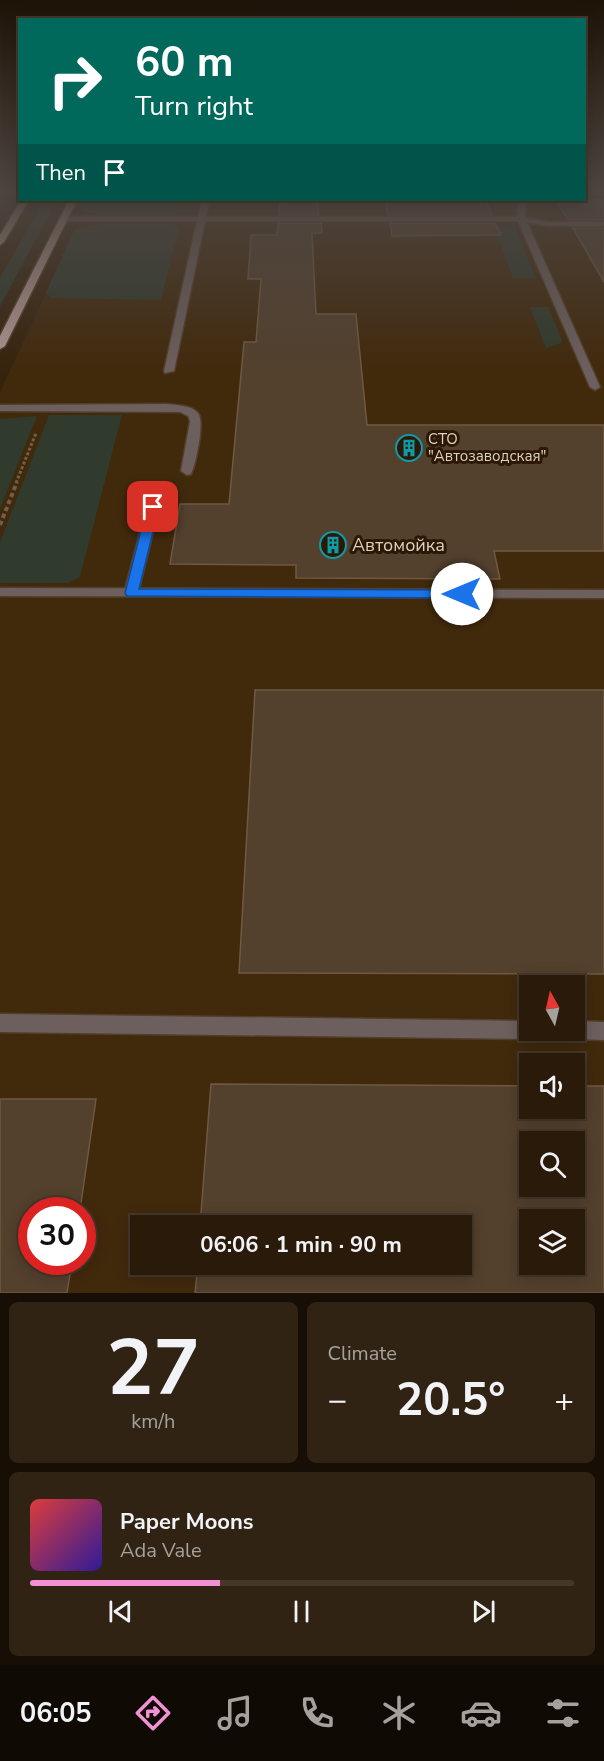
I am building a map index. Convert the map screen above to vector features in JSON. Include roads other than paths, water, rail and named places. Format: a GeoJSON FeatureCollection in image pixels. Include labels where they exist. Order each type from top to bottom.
{"type":"FeatureCollection","features":[{"type":"Feature","properties":{"kind":"main road"},"geometry":{"type":"LineString","coordinates":[[0,346],[47,251]]}},
{"type":"Feature","properties":{"kind":"street"},"geometry":{"type":"LineString","coordinates":[[170,371],[195,251]]}},
{"type":"Feature","properties":{"kind":"street"},"geometry":{"type":"LineString","coordinates":[[535,251],[595,387]]}},
{"type":"Feature","properties":{"kind":"street"},"geometry":{"type":"LineString","coordinates":[[0,408],[146,406],[182,409],[193,414],[196,421],[187,471]]}},
{"type":"Feature","properties":{"kind":"street"},"geometry":{"type":"LineString","coordinates":[[131,593],[153,507]]}},
{"type":"Feature","properties":{"kind":"street"},"geometry":{"type":"LineString","coordinates":[[0,592],[604,594]]}},
{"type":"Feature","properties":{"kind":"street"},"geometry":{"type":"LineString","coordinates":[[0,1023],[519,1030]]}},
{"type":"Feature","properties":{"kind":"street"},"geometry":{"type":"LineString","coordinates":[[585,1030],[604,1031]]}},
{"type":"Feature","properties":{"kind":"place","name":"СТО \"Автозаводская\""},"geometry":{"type":"Point","coordinates":[409,448]}},
{"type":"Feature","properties":{"kind":"place","name":"Автомойка"},"geometry":{"type":"Point","coordinates":[333,545]}}]}
